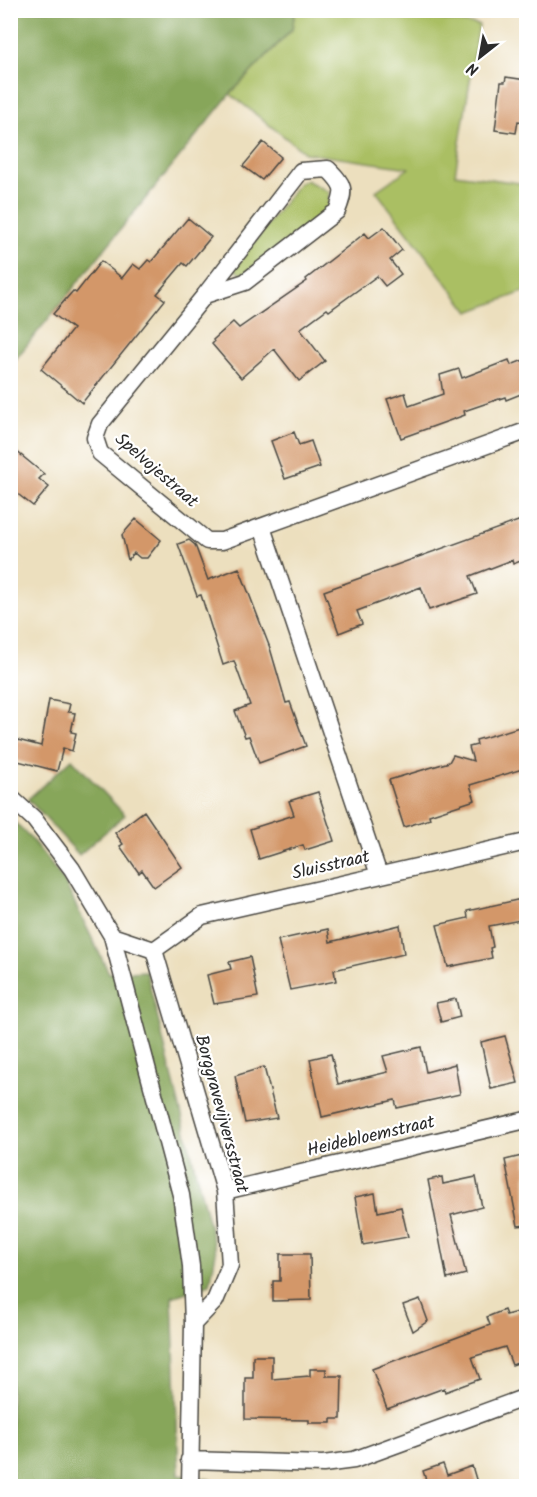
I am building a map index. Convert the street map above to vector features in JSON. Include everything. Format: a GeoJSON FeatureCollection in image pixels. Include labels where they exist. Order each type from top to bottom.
{"type":"FeatureCollection","features":[{"type":"Feature","properties":{"kind":"street","name":"Spelvojestraat"},"geometry":{"type":"LineString","coordinates":[[205,295],[245,282],[337,211],[344,195],[341,183],[328,169],[301,171],[205,295],[99,424],[95,438],[100,453],[207,541],[222,541],[526,431]]}},
{"type":"Feature","properties":{"kind":"street"},"geometry":{"type":"LineString","coordinates":[[262,527],[380,875]]}},
{"type":"Feature","properties":{"kind":"street"},"geometry":{"type":"LineString","coordinates":[[10,797],[34,819],[72,869],[112,936],[181,1195],[191,1266],[193,1324],[190,1486]]}},
{"type":"Feature","properties":{"kind":"street","name":"Sluisstraat"},"geometry":{"type":"LineString","coordinates":[[154,950],[202,916],[526,842]]}},
{"type":"Feature","properties":{"kind":"street"},"geometry":{"type":"LineString","coordinates":[[112,936],[154,950]]}},
{"type":"Feature","properties":{"kind":"street","name":"Borggravevijversstraat"},"geometry":{"type":"LineString","coordinates":[[154,950],[225,1191],[230,1265],[215,1301],[193,1324]]}},
{"type":"Feature","properties":{"kind":"street","name":"Heidebloemstraat"},"geometry":{"type":"LineString","coordinates":[[225,1191],[526,1120]]}},
{"type":"Feature","properties":{"kind":"street"},"geometry":{"type":"LineString","coordinates":[[189,1460],[323,1464],[354,1460],[526,1397]]}},
{"type":"Feature","properties":{"kind":"green space"},"geometry":{"type":"Polygon","coordinates":[[[11,10],[295,11],[292,29],[230,94],[11,365],[11,10]]]}},
{"type":"Feature","properties":{"kind":"green space"},"geometry":{"type":"Polygon","coordinates":[[[295,11],[384,11],[479,25],[455,174],[526,184],[526,291],[469,312],[376,191],[409,168],[305,153],[230,94],[292,30],[295,11]]]}},
{"type":"Feature","properties":{"kind":"green space"},"geometry":{"type":"Polygon","coordinates":[[[306,180],[329,192],[329,207],[325,214],[242,275],[234,269],[299,183],[306,180]]]}},
{"type":"Feature","properties":{"kind":"green space"},"geometry":{"type":"Polygon","coordinates":[[[72,759],[125,815],[79,855],[28,799],[72,759]]]}},
{"type":"Feature","properties":{"kind":"green space"},"geometry":{"type":"Polygon","coordinates":[[[10,818],[29,836],[64,881],[109,973],[146,971],[216,1253],[210,1284],[172,1297],[179,1475],[212,1480],[212,1486],[11,1486],[10,818]]]}},
{"type":"Feature","properties":{"kind":"building"},"geometry":{"type":"Polygon","coordinates":[[[506,77],[526,80],[526,122],[518,121],[516,133],[495,130],[501,82],[505,82],[506,77]]]}},
{"type":"Feature","properties":{"kind":"building"},"geometry":{"type":"Polygon","coordinates":[[[263,142],[281,157],[262,180],[243,166],[263,142]]]}},
{"type":"Feature","properties":{"kind":"building"},"geometry":{"type":"Polygon","coordinates":[[[188,218],[211,237],[187,266],[183,263],[157,294],[165,300],[82,403],[41,369],[73,329],[53,314],[73,291],[76,293],[101,261],[122,278],[133,264],[140,269],[148,260],[151,262],[188,218]]]}},
{"type":"Feature","properties":{"kind":"building"},"geometry":{"type":"Polygon","coordinates":[[[384,227],[402,250],[390,260],[401,274],[385,286],[377,276],[300,329],[325,361],[299,381],[274,349],[241,378],[212,344],[213,340],[233,322],[239,328],[307,281],[306,279],[365,233],[369,238],[384,227]]]}},
{"type":"Feature","properties":{"kind":"building"},"geometry":{"type":"Polygon","coordinates":[[[526,359],[526,392],[464,411],[465,415],[401,438],[387,399],[405,393],[409,406],[443,394],[440,375],[459,369],[462,378],[509,360],[511,365],[526,359]]]}},
{"type":"Feature","properties":{"kind":"building"},"geometry":{"type":"Polygon","coordinates":[[[294,432],[299,445],[311,441],[320,467],[285,479],[271,441],[294,432]]]}},
{"type":"Feature","properties":{"kind":"building"},"geometry":{"type":"Polygon","coordinates":[[[10,446],[44,474],[39,479],[49,487],[33,506],[10,488],[10,446]]]}},
{"type":"Feature","properties":{"kind":"building"},"geometry":{"type":"Polygon","coordinates":[[[136,519],[161,540],[147,558],[140,558],[134,553],[128,560],[122,535],[136,519]]]}},
{"type":"Feature","properties":{"kind":"building"},"geometry":{"type":"Polygon","coordinates":[[[521,520],[526,535],[526,559],[513,564],[512,560],[470,576],[477,594],[429,610],[421,587],[357,611],[362,624],[339,633],[324,591],[521,520]]]}},
{"type":"Feature","properties":{"kind":"building"},"geometry":{"type":"Polygon","coordinates":[[[189,540],[195,545],[208,580],[239,568],[270,648],[286,703],[290,702],[306,746],[259,763],[249,736],[245,737],[235,711],[250,705],[234,661],[223,665],[201,595],[197,596],[178,544],[189,540]]]}},
{"type":"Feature","properties":{"kind":"building"},"geometry":{"type":"Polygon","coordinates":[[[49,700],[70,704],[68,712],[75,713],[71,732],[76,733],[72,751],[63,748],[57,771],[10,759],[10,738],[41,746],[49,700]]]}},
{"type":"Feature","properties":{"kind":"building"},"geometry":{"type":"Polygon","coordinates":[[[526,725],[526,768],[470,785],[475,800],[429,815],[430,819],[404,827],[389,780],[449,762],[453,755],[473,761],[469,747],[477,745],[476,740],[526,725]]]}},
{"type":"Feature","properties":{"kind":"building"},"geometry":{"type":"Polygon","coordinates":[[[318,792],[334,841],[305,850],[303,845],[259,859],[250,829],[294,815],[289,801],[318,792]]]}},
{"type":"Feature","properties":{"kind":"building"},"geometry":{"type":"Polygon","coordinates":[[[144,811],[182,867],[154,887],[142,870],[139,873],[120,846],[123,844],[115,833],[144,811]]]}},
{"type":"Feature","properties":{"kind":"building"},"geometry":{"type":"Polygon","coordinates":[[[526,898],[526,919],[489,926],[493,947],[490,948],[492,958],[448,967],[437,925],[468,918],[467,911],[526,898]]]}},
{"type":"Feature","properties":{"kind":"building"},"geometry":{"type":"Polygon","coordinates":[[[400,925],[404,954],[334,970],[336,981],[290,990],[278,940],[328,929],[330,942],[400,925]]]}},
{"type":"Feature","properties":{"kind":"building"},"geometry":{"type":"Polygon","coordinates":[[[250,957],[258,997],[214,1004],[207,975],[231,969],[229,962],[250,957]]]}},
{"type":"Feature","properties":{"kind":"building"},"geometry":{"type":"Polygon","coordinates":[[[456,999],[460,1017],[441,1022],[436,1003],[456,999]]]}},
{"type":"Feature","properties":{"kind":"building"},"geometry":{"type":"Polygon","coordinates":[[[505,1036],[518,1083],[491,1089],[481,1042],[505,1036]]]}},
{"type":"Feature","properties":{"kind":"building"},"geometry":{"type":"Polygon","coordinates":[[[421,1047],[426,1072],[455,1064],[460,1094],[397,1108],[395,1100],[322,1117],[310,1059],[331,1054],[338,1084],[388,1072],[383,1056],[421,1047]]]}},
{"type":"Feature","properties":{"kind":"building"},"geometry":{"type":"Polygon","coordinates":[[[264,1067],[277,1118],[245,1123],[235,1076],[264,1067]]]}},
{"type":"Feature","properties":{"kind":"building"},"geometry":{"type":"Polygon","coordinates":[[[526,1155],[526,1225],[518,1226],[505,1160],[526,1155]]]}},
{"type":"Feature","properties":{"kind":"building"},"geometry":{"type":"Polygon","coordinates":[[[442,1177],[443,1184],[476,1177],[482,1207],[451,1215],[466,1274],[447,1279],[428,1180],[442,1177]]]}},
{"type":"Feature","properties":{"kind":"building"},"geometry":{"type":"Polygon","coordinates":[[[375,1193],[378,1212],[401,1207],[408,1237],[363,1245],[355,1197],[375,1193]]]}},
{"type":"Feature","properties":{"kind":"building"},"geometry":{"type":"Polygon","coordinates":[[[280,1254],[310,1254],[311,1300],[273,1301],[273,1281],[280,1281],[280,1254]]]}},
{"type":"Feature","properties":{"kind":"building"},"geometry":{"type":"Polygon","coordinates":[[[420,1299],[428,1321],[413,1331],[403,1305],[420,1299]]]}},
{"type":"Feature","properties":{"kind":"building"},"geometry":{"type":"Polygon","coordinates":[[[504,1310],[506,1315],[521,1311],[526,1326],[526,1360],[512,1365],[505,1347],[472,1357],[480,1379],[445,1392],[444,1388],[387,1409],[372,1369],[490,1325],[487,1317],[504,1310]]]}},
{"type":"Feature","properties":{"kind":"building"},"geometry":{"type":"Polygon","coordinates":[[[253,1356],[272,1356],[272,1379],[310,1376],[310,1369],[326,1369],[326,1376],[342,1376],[341,1419],[331,1419],[331,1423],[309,1423],[309,1420],[245,1419],[245,1378],[253,1378],[253,1356]]]}},
{"type":"Feature","properties":{"kind":"building"},"geometry":{"type":"Polygon","coordinates":[[[443,1464],[447,1475],[472,1466],[478,1486],[423,1486],[427,1483],[423,1471],[443,1464]]]}}]}
